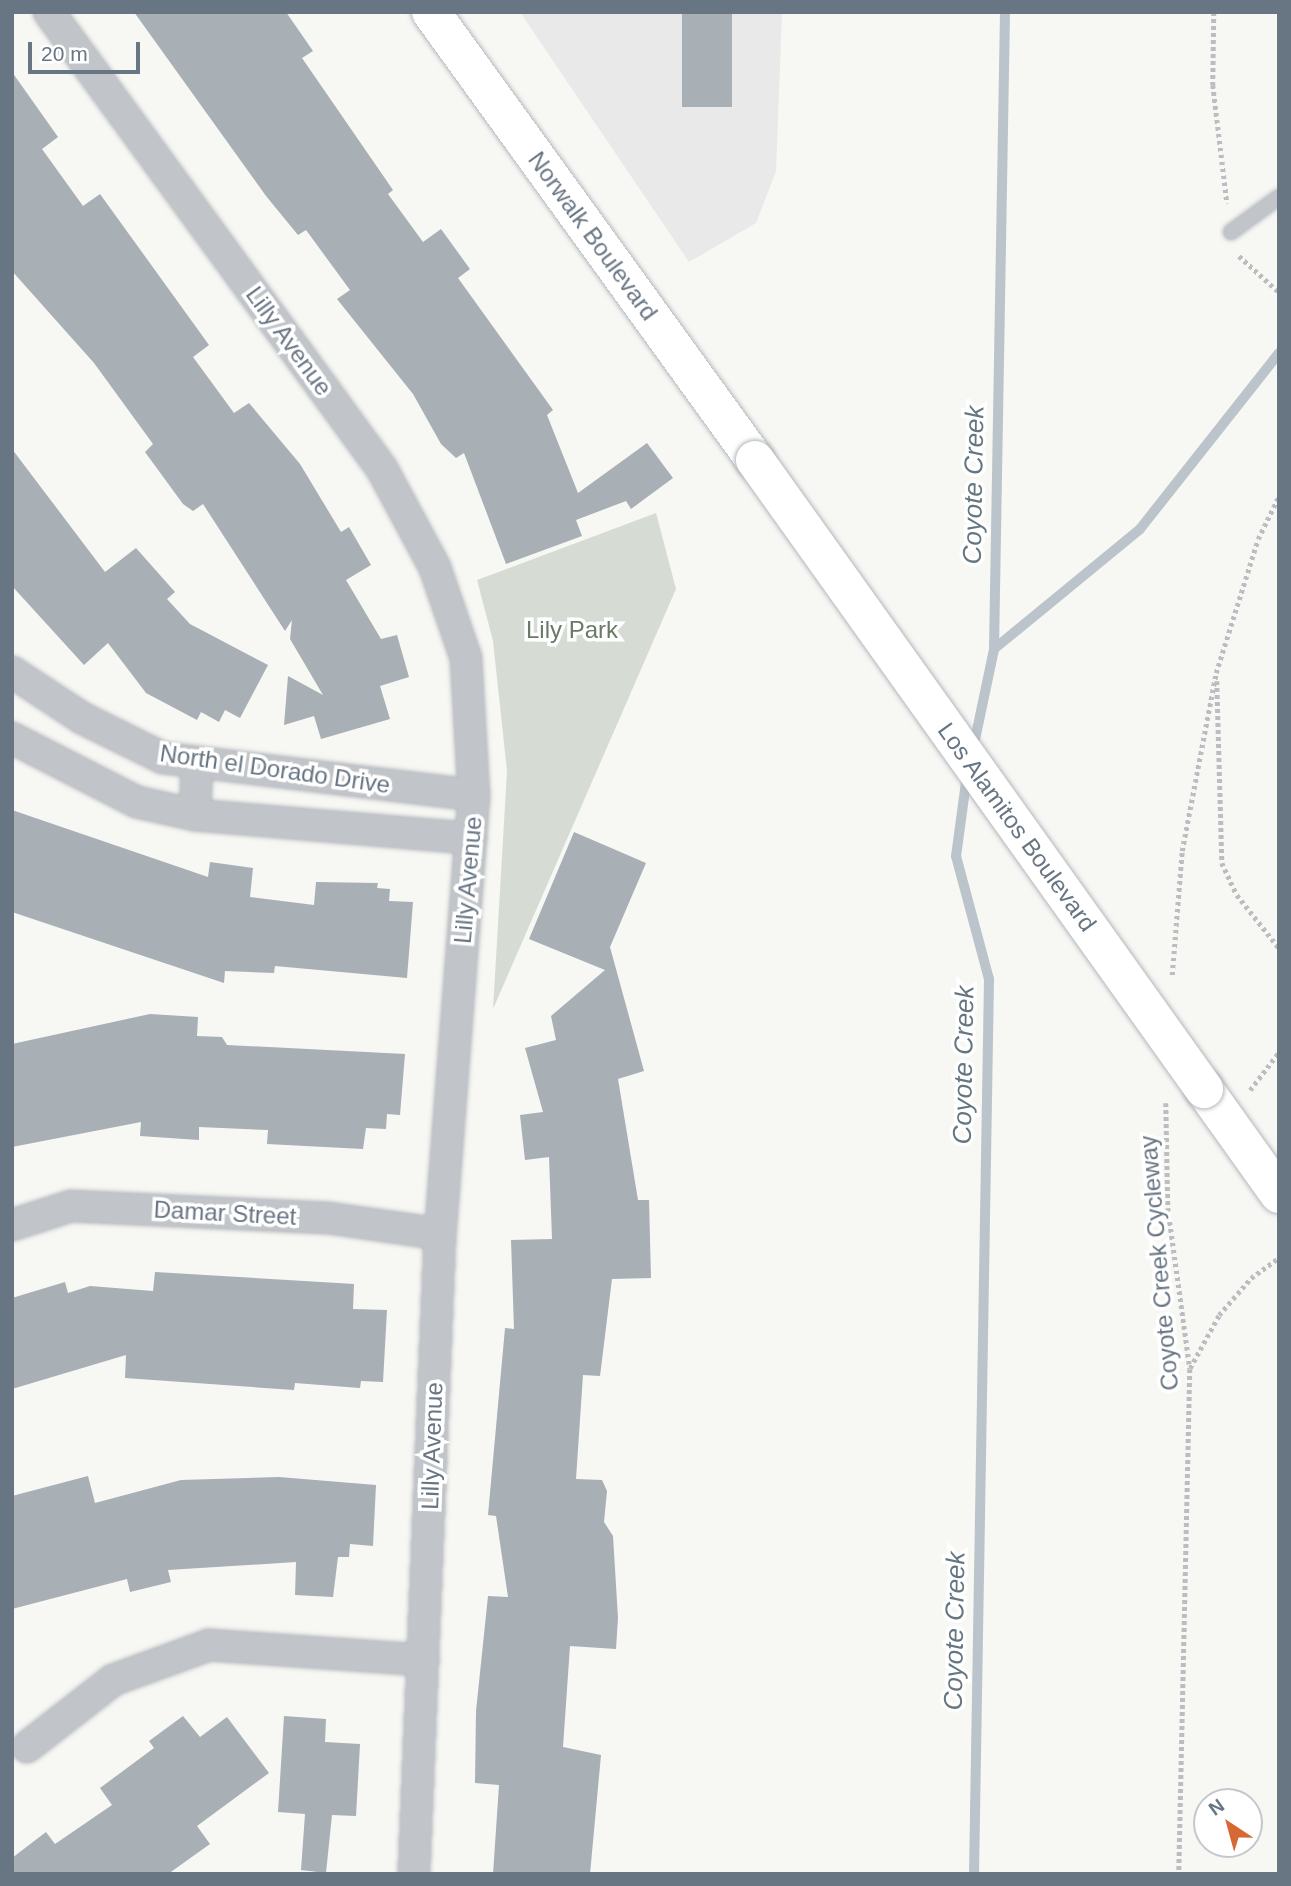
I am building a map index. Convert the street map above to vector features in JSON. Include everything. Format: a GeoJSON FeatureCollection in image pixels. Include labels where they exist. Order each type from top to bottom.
{"type":"FeatureCollection","features":[{"type":"Feature","properties":{"kind":"main road","name":"Norwalk Boulevard"},"geometry":{"type":"LineString","coordinates":[[432,12],[755,460]]}},
{"type":"Feature","properties":{"kind":"main road","name":"Los Alamitos Boulevard"},"geometry":{"type":"LineString","coordinates":[[755,460],[1279,1194]]}},
{"type":"Feature","properties":{"kind":"street","name":"Lilly Avenue"},"geometry":{"type":"LineString","coordinates":[[49,12],[382,469],[435,568],[466,658],[474,795],[440,1234],[414,1874]]}},
{"type":"Feature","properties":{"kind":"street","name":"North el Dorado Drive"},"geometry":{"type":"LineString","coordinates":[[12,672],[82,718],[163,758],[474,795]]}},
{"type":"Feature","properties":{"kind":"street","name":"North el Dorado Drive"},"geometry":{"type":"LineString","coordinates":[[12,738],[137,802],[195,815],[471,838]]}},
{"type":"Feature","properties":{"kind":"street"},"geometry":{"type":"LineString","coordinates":[[195,815],[197,762]]}},
{"type":"Feature","properties":{"kind":"street","name":"Damar Street"},"geometry":{"type":"LineString","coordinates":[[12,1225],[71,1206],[328,1218],[440,1234]]}},
{"type":"Feature","properties":{"kind":"street"},"geometry":{"type":"LineString","coordinates":[[27,1747],[113,1680],[209,1645],[423,1660]]}},
{"type":"Feature","properties":{"kind":"lane"},"geometry":{"type":"LineString","coordinates":[[1231,232],[1279,197]]}},
{"type":"Feature","properties":{"kind":"path"},"geometry":{"type":"LineString","coordinates":[[1214,12],[1213,85],[1231,232],[1243,261],[1279,292]]}},
{"type":"Feature","properties":{"kind":"path"},"geometry":{"type":"LineString","coordinates":[[1172,981],[1182,851],[1216,673],[1258,539],[1279,496]]}},
{"type":"Feature","properties":{"kind":"path"},"geometry":{"type":"LineString","coordinates":[[1216,673],[1222,863],[1237,895],[1279,948]]}},
{"type":"Feature","properties":{"kind":"path"},"geometry":{"type":"LineString","coordinates":[[1213,1101],[1260,1082],[1279,1052]]}},
{"type":"Feature","properties":{"kind":"path","name":"Coyote Creek Cycleway"},"geometry":{"type":"LineString","coordinates":[[1166,1087],[1168,1208],[1189,1369],[1179,1874]]}},
{"type":"Feature","properties":{"kind":"path"},"geometry":{"type":"LineString","coordinates":[[1189,1369],[1219,1315],[1251,1278],[1279,1258]]}},
{"type":"Feature","properties":{"kind":"shaded area"},"geometry":{"type":"Polygon","coordinates":[[[520,12],[782,12],[776,171],[756,223],[689,262],[520,12]]]}},
{"type":"Feature","properties":{"kind":"green space","name":"Lily Park"},"geometry":{"type":"Polygon","coordinates":[[[656,513],[676,589],[493,1009],[507,771],[493,641],[477,580],[656,513]]]}},
{"type":"Feature","properties":{"kind":"building"},"geometry":{"type":"Polygon","coordinates":[[[134,12],[286,12],[313,51],[302,58],[393,190],[388,194],[423,242],[441,229],[470,269],[458,278],[553,410],[547,415],[578,493],[647,443],[673,478],[631,509],[626,501],[576,520],[582,536],[506,564],[464,453],[456,458],[441,444],[413,394],[337,299],[350,290],[306,230],[298,235],[266,196],[134,12]]]}},
{"type":"Feature","properties":{"kind":"building"},"geometry":{"type":"Polygon","coordinates":[[[682,12],[732,12],[732,107],[682,107],[682,12]]]}},
{"type":"Feature","properties":{"kind":"building"},"geometry":{"type":"Polygon","coordinates":[[[12,72],[58,137],[42,149],[83,206],[100,194],[209,345],[193,357],[234,413],[249,403],[300,464],[341,532],[349,527],[371,565],[346,580],[381,639],[397,635],[409,677],[380,686],[390,719],[321,739],[314,716],[284,725],[288,676],[323,695],[290,639],[292,620],[285,631],[203,504],[193,511],[183,504],[145,452],[153,444],[94,363],[12,271],[12,72]]]}},
{"type":"Feature","properties":{"kind":"building"},"geometry":{"type":"Polygon","coordinates":[[[12,449],[105,572],[136,548],[175,592],[167,599],[190,624],[268,665],[240,718],[225,710],[219,722],[201,712],[197,720],[146,693],[108,643],[84,665],[12,586],[12,449]]]}},
{"type":"Feature","properties":{"kind":"building"},"geometry":{"type":"Polygon","coordinates":[[[12,810],[208,877],[210,862],[253,868],[250,897],[314,905],[316,882],[378,883],[377,888],[390,889],[389,901],[413,902],[407,978],[275,966],[274,973],[225,971],[224,983],[12,912],[12,810]]]}},
{"type":"Feature","properties":{"kind":"building"},"geometry":{"type":"Polygon","coordinates":[[[574,832],[646,863],[610,947],[644,1071],[618,1079],[638,1200],[649,1200],[651,1278],[612,1279],[600,1376],[583,1375],[576,1479],[602,1480],[607,1491],[604,1522],[613,1536],[618,1618],[616,1649],[570,1646],[563,1747],[601,1755],[590,1874],[493,1874],[499,1785],[475,1783],[476,1711],[488,1596],[508,1597],[496,1516],[488,1515],[505,1328],[514,1329],[511,1240],[552,1239],[549,1157],[525,1160],[520,1115],[543,1112],[525,1048],[556,1040],[551,1016],[605,970],[529,939],[574,832]]]}},
{"type":"Feature","properties":{"kind":"building"},"geometry":{"type":"Polygon","coordinates":[[[150,1014],[198,1017],[197,1036],[222,1037],[227,1045],[405,1054],[400,1115],[387,1114],[386,1129],[366,1128],[363,1149],[267,1144],[268,1130],[199,1127],[199,1140],[140,1136],[141,1122],[12,1147],[12,1044],[150,1014]]]}},
{"type":"Feature","properties":{"kind":"building"},"geometry":{"type":"Polygon","coordinates":[[[155,1272],[354,1284],[353,1309],[387,1310],[383,1382],[361,1381],[360,1388],[295,1383],[294,1390],[125,1378],[126,1355],[12,1389],[12,1298],[65,1282],[68,1293],[90,1286],[153,1291],[155,1272]]]}},
{"type":"Feature","properties":{"kind":"building"},"geometry":{"type":"Polygon","coordinates":[[[88,1476],[95,1503],[181,1480],[279,1477],[376,1485],[373,1546],[350,1544],[349,1557],[338,1557],[333,1597],[295,1595],[296,1562],[168,1570],[171,1582],[130,1592],[127,1579],[12,1609],[12,1496],[88,1476]]]}},
{"type":"Feature","properties":{"kind":"building"},"geometry":{"type":"Polygon","coordinates":[[[183,1716],[200,1737],[227,1717],[269,1773],[197,1826],[210,1844],[168,1874],[12,1874],[12,1858],[46,1832],[55,1844],[112,1805],[100,1788],[154,1748],[149,1741],[183,1716]]]}},
{"type":"Feature","properties":{"kind":"building"},"geometry":{"type":"Polygon","coordinates":[[[284,1716],[326,1719],[325,1742],[360,1744],[356,1816],[332,1815],[326,1873],[301,1870],[305,1814],[278,1812],[284,1716]]]}},
{"type":"Feature","properties":{"kind":"waterway","name":"Coyote Creek"},"geometry":{"type":"LineString","coordinates":[[973,749],[994,649],[1005,12]]}},
{"type":"Feature","properties":{"kind":"waterway"},"geometry":{"type":"LineString","coordinates":[[994,649],[1140,529],[1279,353]]}},
{"type":"Feature","properties":{"kind":"waterway","name":"Coyote Creek"},"geometry":{"type":"LineString","coordinates":[[967,775],[956,856],[989,979],[974,1874]]}}]}
